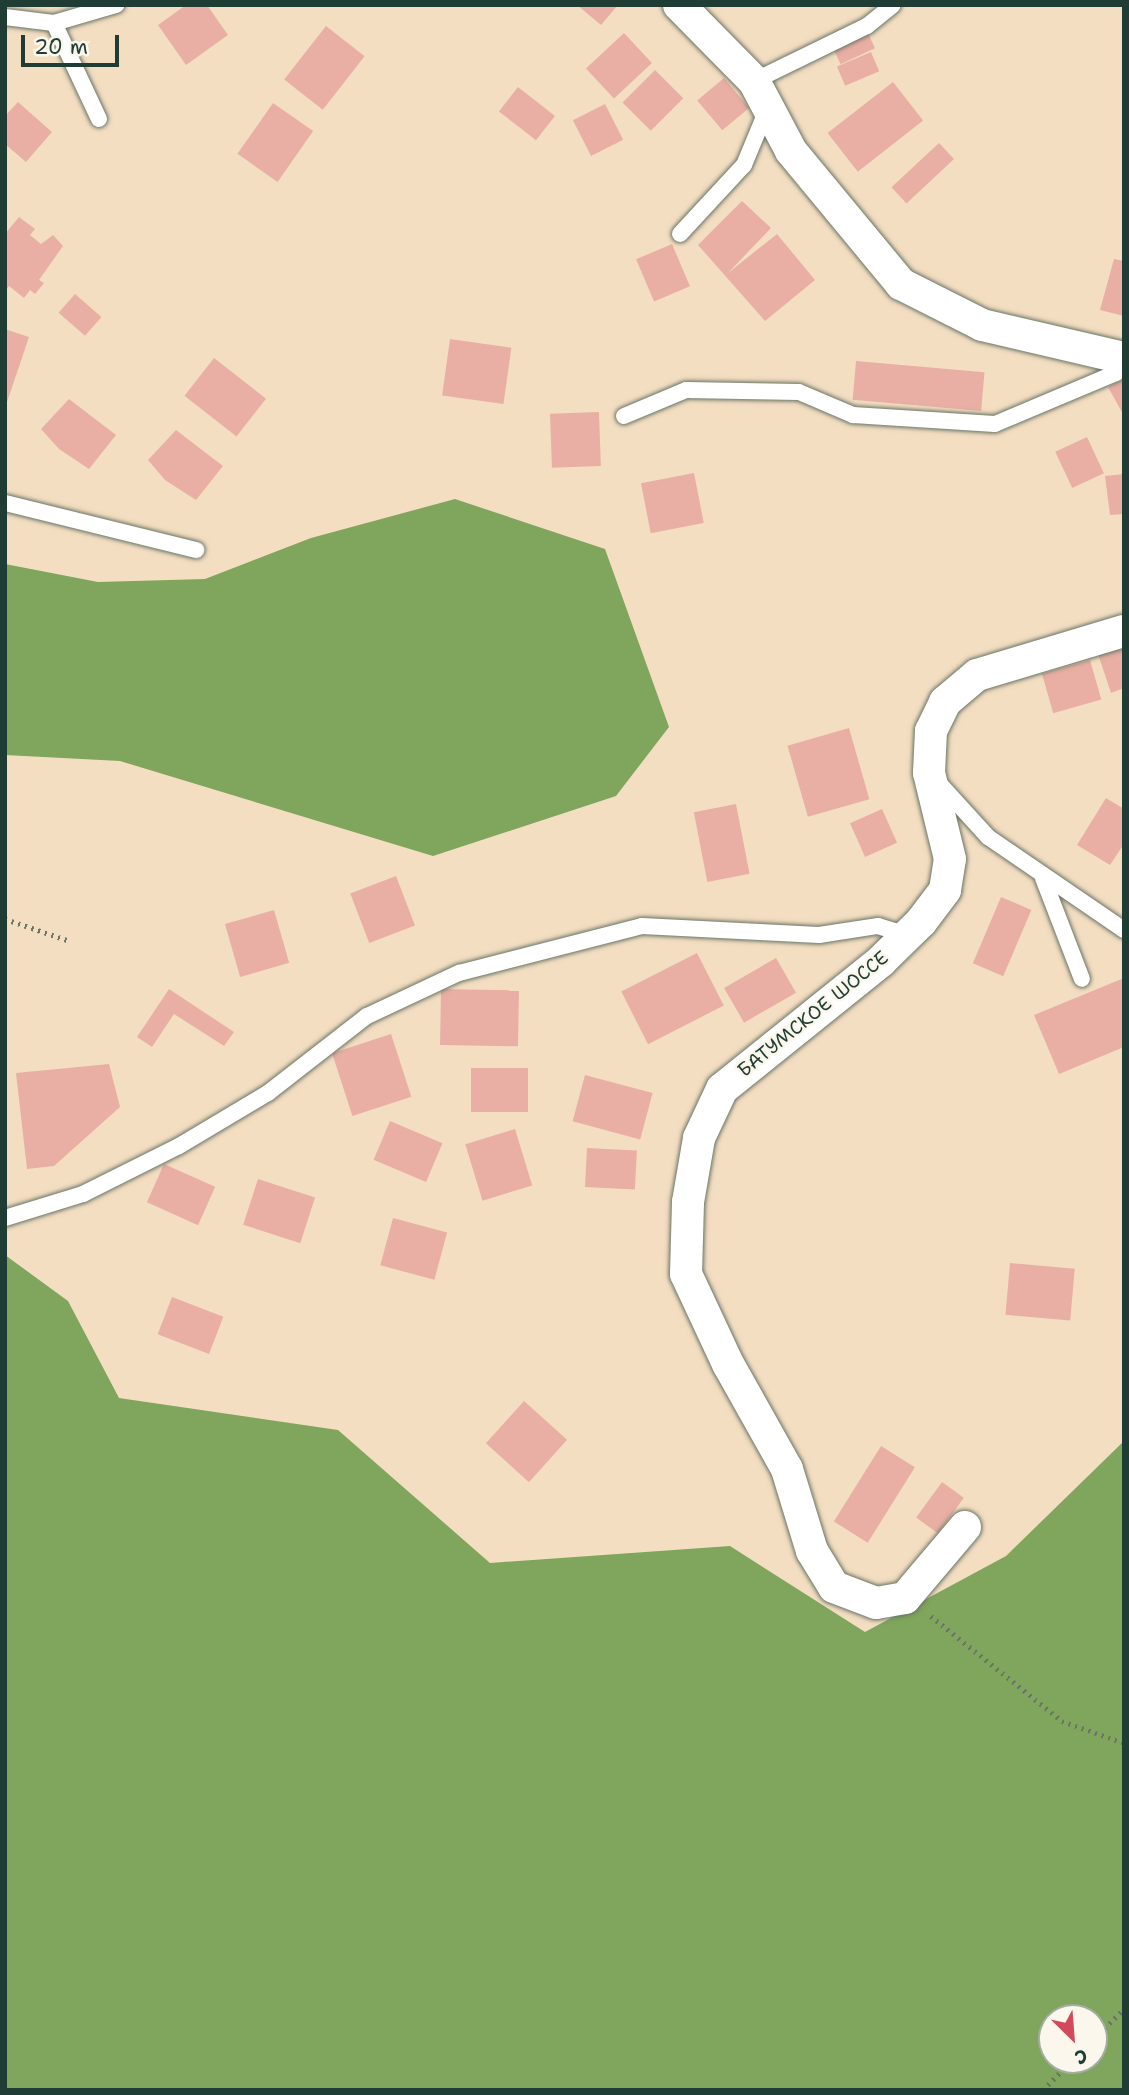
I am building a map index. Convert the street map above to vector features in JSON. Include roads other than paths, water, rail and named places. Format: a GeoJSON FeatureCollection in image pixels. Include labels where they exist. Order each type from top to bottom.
{"type":"FeatureCollection","features":[{"type":"Feature","properties":{"kind":"street"},"geometry":{"type":"LineString","coordinates":[[679,5],[761,94],[791,151],[901,284],[982,325],[1124,360]]}},
{"type":"Feature","properties":{"kind":"street","name":"БАТУМСКОЕ ШОССЕ"},"geometry":{"type":"LineString","coordinates":[[965,1527],[905,1598],[876,1603],[834,1587],[812,1551],[787,1469],[728,1364],[686,1274],[688,1202],[699,1138],[722,1089],[908,935],[945,890],[950,859],[929,773],[935,721],[945,702],[977,675],[1124,632]]}},
{"type":"Feature","properties":{"kind":"lane"},"geometry":{"type":"LineString","coordinates":[[5,17],[54,23],[116,5]]}},
{"type":"Feature","properties":{"kind":"lane"},"geometry":{"type":"LineString","coordinates":[[680,234],[744,165],[761,94],[867,26],[892,5]]}},
{"type":"Feature","properties":{"kind":"lane"},"geometry":{"type":"LineString","coordinates":[[54,23],[99,118]]}},
{"type":"Feature","properties":{"kind":"lane"},"geometry":{"type":"LineString","coordinates":[[624,416],[686,390],[799,392],[853,415],[995,424],[1116,373],[1124,360]]}},
{"type":"Feature","properties":{"kind":"lane"},"geometry":{"type":"LineString","coordinates":[[5,503],[196,550]]}},
{"type":"Feature","properties":{"kind":"lane"},"geometry":{"type":"LineString","coordinates":[[929,773],[988,837],[1043,878],[1124,930]]}},
{"type":"Feature","properties":{"kind":"lane"},"geometry":{"type":"LineString","coordinates":[[1043,878],[1083,979]]}},
{"type":"Feature","properties":{"kind":"lane"},"geometry":{"type":"LineString","coordinates":[[5,1218],[83,1194],[179,1146],[268,1093],[367,1016],[459,973],[642,926],[819,934],[878,926],[908,935]]}}]}
